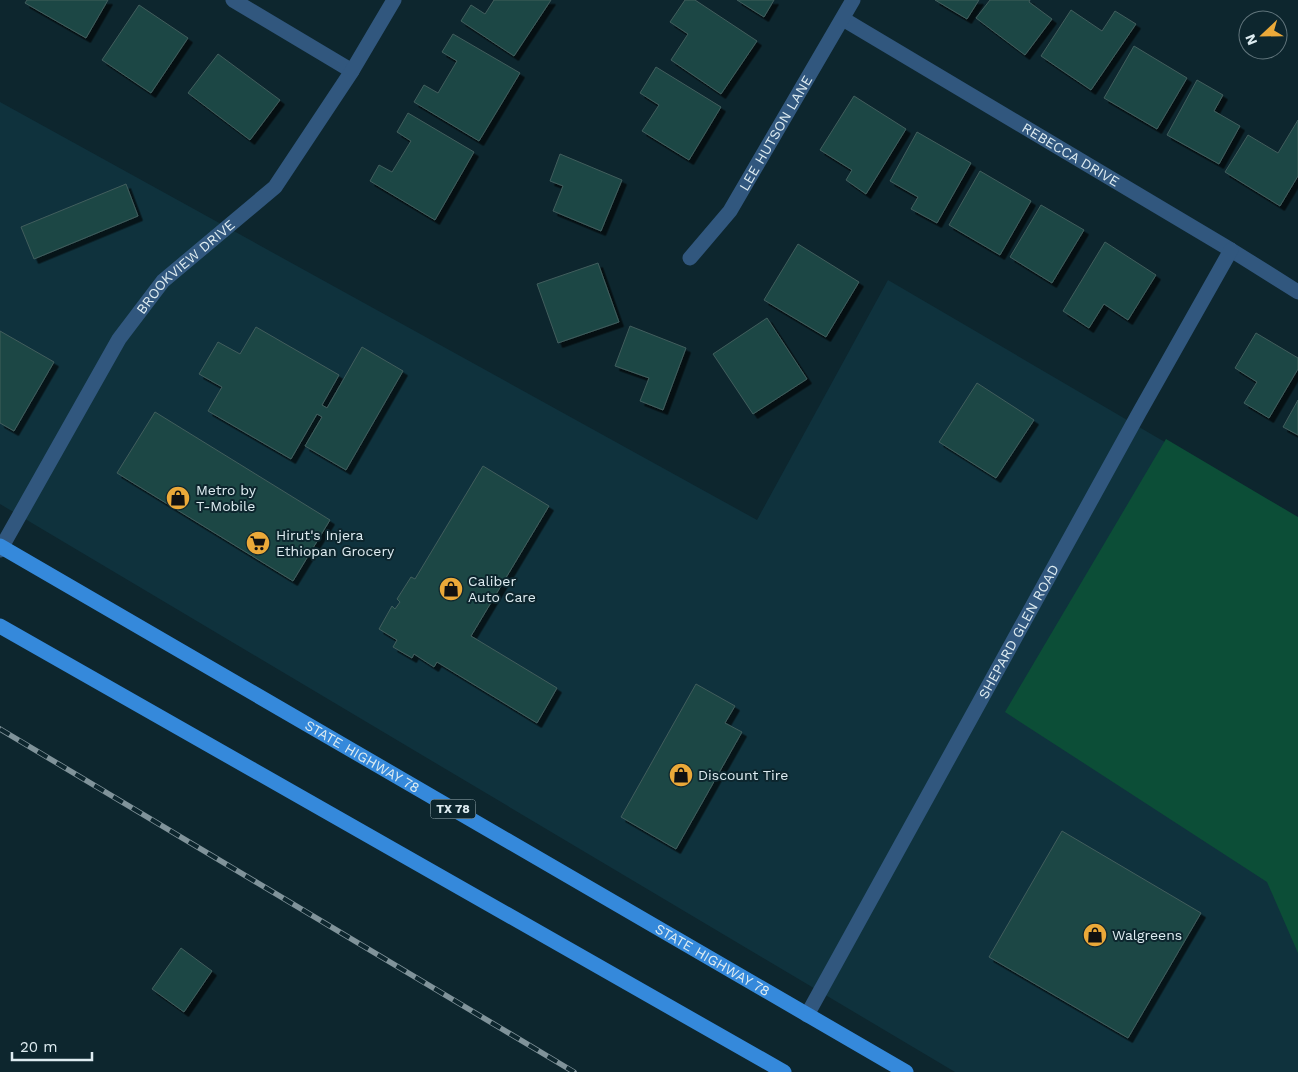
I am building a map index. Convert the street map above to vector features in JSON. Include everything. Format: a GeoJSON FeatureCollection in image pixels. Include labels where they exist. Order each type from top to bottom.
{"type":"FeatureCollection","features":[{"type":"Feature","properties":{"kind":"main road","name":"STATE HIGHWAY 78"},"geometry":{"type":"LineString","coordinates":[[1,548],[906,1072]]}},
{"type":"Feature","properties":{"kind":"main road"},"geometry":{"type":"LineString","coordinates":[[0,626],[784,1072]]}},
{"type":"Feature","properties":{"kind":"street"},"geometry":{"type":"LineString","coordinates":[[234,0],[352,72]]}},
{"type":"Feature","properties":{"kind":"street","name":"BROOKVIEW DRIVE"},"geometry":{"type":"LineString","coordinates":[[1,548],[119,339],[163,281],[275,186],[352,72],[394,0]]}},
{"type":"Feature","properties":{"kind":"street","name":"LEE HUTSON LANE"},"geometry":{"type":"LineString","coordinates":[[690,258],[730,211],[853,0]]}},
{"type":"Feature","properties":{"kind":"street","name":"REBECCA DRIVE"},"geometry":{"type":"LineString","coordinates":[[843,18],[1298,292]]}},
{"type":"Feature","properties":{"kind":"street","name":"SHEPARD GLEN ROAD"},"geometry":{"type":"LineString","coordinates":[[807,1015],[1231,250]]}},
{"type":"Feature","properties":{"kind":"shaded area"},"geometry":{"type":"Polygon","coordinates":[[[0,102],[757,520],[888,280],[1298,520],[1298,1072],[955,1072],[0,504],[0,102]]]}},
{"type":"Feature","properties":{"kind":"green space"},"geometry":{"type":"Polygon","coordinates":[[[1166,439],[1298,517],[1298,953],[1267,882],[1005,712],[1166,439]]]}},
{"type":"Feature","properties":{"kind":"building"},"geometry":{"type":"Polygon","coordinates":[[[27,0],[108,0],[86,38],[25,3],[27,0]]]}},
{"type":"Feature","properties":{"kind":"building"},"geometry":{"type":"Polygon","coordinates":[[[494,0],[551,0],[514,56],[461,21],[471,5],[485,14],[494,0]]]}},
{"type":"Feature","properties":{"kind":"building"},"geometry":{"type":"Polygon","coordinates":[[[685,0],[695,0],[757,41],[721,94],[671,60],[688,34],[670,22],[685,0]]]}},
{"type":"Feature","properties":{"kind":"building"},"geometry":{"type":"Polygon","coordinates":[[[737,0],[774,0],[764,17],[737,0]]]}},
{"type":"Feature","properties":{"kind":"building"},"geometry":{"type":"Polygon","coordinates":[[[935,0],[979,0],[967,19],[935,0]]]}},
{"type":"Feature","properties":{"kind":"building"},"geometry":{"type":"Polygon","coordinates":[[[990,0],[1030,0],[1029,2],[1052,19],[1025,55],[976,18],[990,0]]]}},
{"type":"Feature","properties":{"kind":"building"},"geometry":{"type":"Polygon","coordinates":[[[139,5],[188,38],[151,93],[102,60],[139,5]]]}},
{"type":"Feature","properties":{"kind":"building"},"geometry":{"type":"Polygon","coordinates":[[[1071,10],[1102,31],[1115,11],[1136,24],[1091,90],[1041,56],[1071,10]]]}},
{"type":"Feature","properties":{"kind":"building"},"geometry":{"type":"Polygon","coordinates":[[[453,34],[520,73],[479,141],[414,102],[424,85],[438,93],[457,61],[442,52],[453,34]]]}},
{"type":"Feature","properties":{"kind":"building"},"geometry":{"type":"Polygon","coordinates":[[[1134,46],[1187,78],[1157,129],[1104,98],[1134,46]]]}},
{"type":"Feature","properties":{"kind":"building"},"geometry":{"type":"Polygon","coordinates":[[[218,54],[280,100],[250,140],[188,93],[218,54]]]}},
{"type":"Feature","properties":{"kind":"building"},"geometry":{"type":"Polygon","coordinates":[[[656,67],[721,107],[689,160],[642,131],[659,105],[640,93],[656,67]]]}},
{"type":"Feature","properties":{"kind":"building"},"geometry":{"type":"Polygon","coordinates":[[[1197,80],[1223,95],[1214,111],[1240,126],[1219,164],[1167,135],[1197,80]]]}},
{"type":"Feature","properties":{"kind":"building"},"geometry":{"type":"Polygon","coordinates":[[[854,96],[906,129],[866,194],[846,180],[852,170],[820,150],[854,96]]]}},
{"type":"Feature","properties":{"kind":"building"},"geometry":{"type":"Polygon","coordinates":[[[408,113],[474,152],[435,220],[370,181],[379,165],[392,172],[411,141],[397,132],[408,113]]]}},
{"type":"Feature","properties":{"kind":"building"},"geometry":{"type":"Polygon","coordinates":[[[1298,120],[1298,176],[1280,206],[1225,172],[1248,135],[1278,153],[1298,120]]]}},
{"type":"Feature","properties":{"kind":"building"},"geometry":{"type":"Polygon","coordinates":[[[917,132],[971,163],[937,223],[911,209],[918,197],[890,181],[917,132]]]}},
{"type":"Feature","properties":{"kind":"building"},"geometry":{"type":"Polygon","coordinates":[[[560,154],[622,180],[601,231],[553,211],[563,186],[550,181],[560,154]]]}},
{"type":"Feature","properties":{"kind":"building"},"geometry":{"type":"Polygon","coordinates":[[[980,171],[1031,201],[1000,255],[949,225],[980,171]]]}},
{"type":"Feature","properties":{"kind":"building"},"geometry":{"type":"Polygon","coordinates":[[[126,184],[138,216],[34,259],[21,227],[126,184]]]}},
{"type":"Feature","properties":{"kind":"building"},"geometry":{"type":"Polygon","coordinates":[[[1041,205],[1084,230],[1052,283],[1010,257],[1041,205]]]}},
{"type":"Feature","properties":{"kind":"building"},"geometry":{"type":"Polygon","coordinates":[[[1105,242],[1156,275],[1128,320],[1104,304],[1089,328],[1063,311],[1105,242]]]}},
{"type":"Feature","properties":{"kind":"building"},"geometry":{"type":"Polygon","coordinates":[[[798,244],[859,282],[826,337],[764,300],[798,244]]]}},
{"type":"Feature","properties":{"kind":"building"},"geometry":{"type":"Polygon","coordinates":[[[598,263],[619,322],[558,343],[537,284],[598,263]]]}},
{"type":"Feature","properties":{"kind":"building"},"geometry":{"type":"Polygon","coordinates":[[[767,318],[807,379],[753,414],[713,354],[767,318]]]}},
{"type":"Feature","properties":{"kind":"building"},"geometry":{"type":"Polygon","coordinates":[[[630,326],[686,348],[663,410],[640,401],[649,378],[615,366],[630,326]]]}},
{"type":"Feature","properties":{"kind":"building"},"geometry":{"type":"Polygon","coordinates":[[[256,327],[339,375],[322,405],[327,408],[362,347],[403,371],[346,470],[305,446],[322,417],[317,414],[291,459],[208,411],[222,387],[199,374],[218,342],[240,354],[256,327]]]}},
{"type":"Feature","properties":{"kind":"building"},"geometry":{"type":"Polygon","coordinates":[[[0,331],[54,362],[14,431],[0,423],[0,331]]]}},
{"type":"Feature","properties":{"kind":"building"},"geometry":{"type":"Polygon","coordinates":[[[1256,333],[1298,358],[1298,369],[1269,418],[1244,403],[1257,382],[1235,368],[1256,333]]]}},
{"type":"Feature","properties":{"kind":"building"},"geometry":{"type":"Polygon","coordinates":[[[977,383],[1034,420],[996,478],[939,442],[977,383]]]}},
{"type":"Feature","properties":{"kind":"building"},"geometry":{"type":"Polygon","coordinates":[[[1298,400],[1298,435],[1283,427],[1298,400]]]}},
{"type":"Feature","properties":{"kind":"building"},"geometry":{"type":"Polygon","coordinates":[[[155,412],[330,520],[293,581],[117,473],[155,412]]]}},
{"type":"Feature","properties":{"kind":"building","name":"Caliber Auto Care"},"geometry":{"type":"Polygon","coordinates":[[[483,466],[549,506],[471,636],[557,688],[537,723],[437,662],[434,667],[414,654],[412,658],[393,647],[397,640],[379,629],[392,606],[395,609],[400,602],[397,599],[411,577],[415,579],[483,466]]]}},
{"type":"Feature","properties":{"kind":"building","name":"Discount Tire"},"geometry":{"type":"Polygon","coordinates":[[[696,684],[735,706],[725,723],[742,732],[676,849],[621,817],[696,684]]]}},
{"type":"Feature","properties":{"kind":"building","name":"Walgreens"},"geometry":{"type":"Polygon","coordinates":[[[1062,831],[1201,913],[1128,1038],[989,957],[1062,831]]]}},
{"type":"Feature","properties":{"kind":"building"},"geometry":{"type":"Polygon","coordinates":[[[181,948],[212,971],[184,1012],[152,989],[181,948]]]}},
{"type":"Feature","properties":{"kind":"railway"},"geometry":{"type":"LineString","coordinates":[[0,729],[574,1072]]}},
{"type":"Feature","properties":{"kind":"place","name":"Metro by T-Mobile"},"geometry":{"type":"Point","coordinates":[178,498]}},
{"type":"Feature","properties":{"kind":"place","name":"Hirut's Injera Ethiopan Grocery"},"geometry":{"type":"Point","coordinates":[258,543]}},
{"type":"Feature","properties":{"kind":"place","name":"Caliber Auto Care"},"geometry":{"type":"Point","coordinates":[451,589]}},
{"type":"Feature","properties":{"kind":"place","name":"Discount Tire"},"geometry":{"type":"Point","coordinates":[681,775]}},
{"type":"Feature","properties":{"kind":"place","name":"Walgreens"},"geometry":{"type":"Point","coordinates":[1095,935]}}]}
